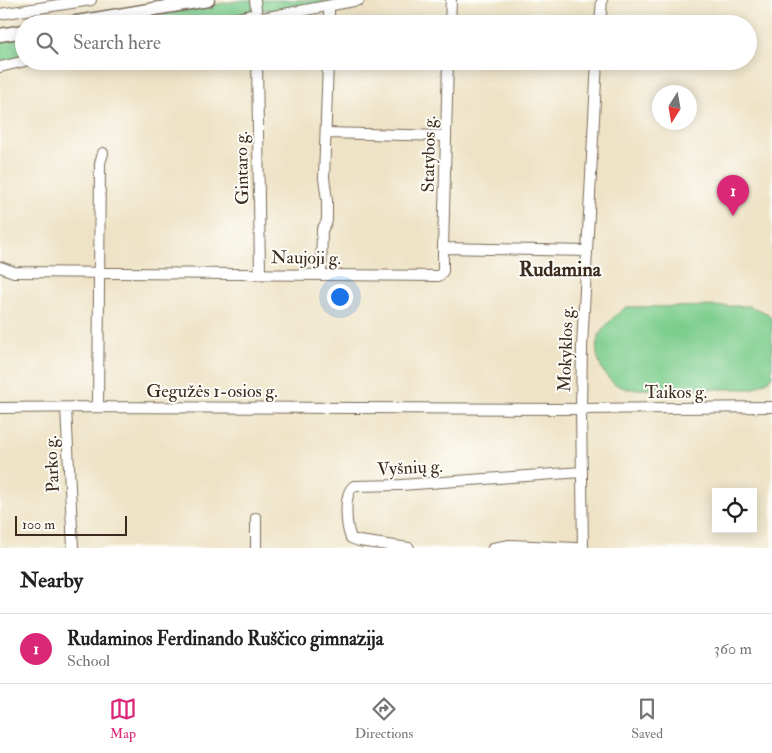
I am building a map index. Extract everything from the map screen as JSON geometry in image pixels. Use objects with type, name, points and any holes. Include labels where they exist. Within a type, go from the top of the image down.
[{"type":"main road","points":[[119,15],[208,0]]},
{"type":"main road","points":[[0,35],[15,32]]},
{"type":"street","points":[[0,14],[92,0]]},
{"type":"street","points":[[255,0],[257,15]]},
{"type":"street","points":[[279,15],[359,0]]},
{"type":"street","points":[[450,15],[451,0]]},
{"type":"street","points":[[601,15],[602,0]]},
{"type":"street","points":[[329,6],[329,15]]},
{"type":"street","points":[[0,67],[15,63]]},
{"type":"street","name":"Gintaro g.","points":[[258,70],[260,274]]},
{"type":"street","points":[[321,274],[322,230],[327,221],[324,178],[328,70]]},
{"type":"street","name":"Statybos g.","points":[[443,248],[448,70]]},
{"type":"street","name":"Mokyklos g.","points":[[583,548],[581,409],[597,70]]},
{"type":"street","points":[[326,133],[446,136]]},
{"type":"street","points":[[98,407],[100,163],[103,153]]},
{"type":"street","points":[[443,248],[587,251]]},
{"type":"street","name":"Naujoji g.","points":[[0,267],[14,272],[438,276],[443,271],[443,248]]},
{"type":"street","name":"Taikos g.","points":[[581,409],[772,407]]},
{"type":"street","name":"Gegužės 1-osios g.","points":[[0,408],[581,409]]},
{"type":"street","name":"Parko g.","points":[[66,408],[73,548]]},
{"type":"street","name":"Vyšnių g.","points":[[409,548],[351,538],[346,524],[350,489],[354,486],[401,485],[582,472]]},
{"type":"street","points":[[256,518],[256,548]]},
{"type":"street","points":[[499,547],[576,548]]},
{"type":"green space","points":[[243,0],[337,0],[283,11],[262,10],[237,15],[154,15]]},
{"type":"green space","points":[[15,38],[15,60],[0,63],[0,41]]},
{"type":"green space","points":[[749,306],[767,313],[772,319],[772,376],[769,380],[753,389],[627,389],[613,383],[601,368],[597,355],[599,336],[608,324],[626,307]]},
{"type":"place","name":"Rudaminos Ferdinando Ruščico gimnazija","points":[[733,216]]},
{"type":"district","name":"Rudamina","points":[[560,269]]}]
